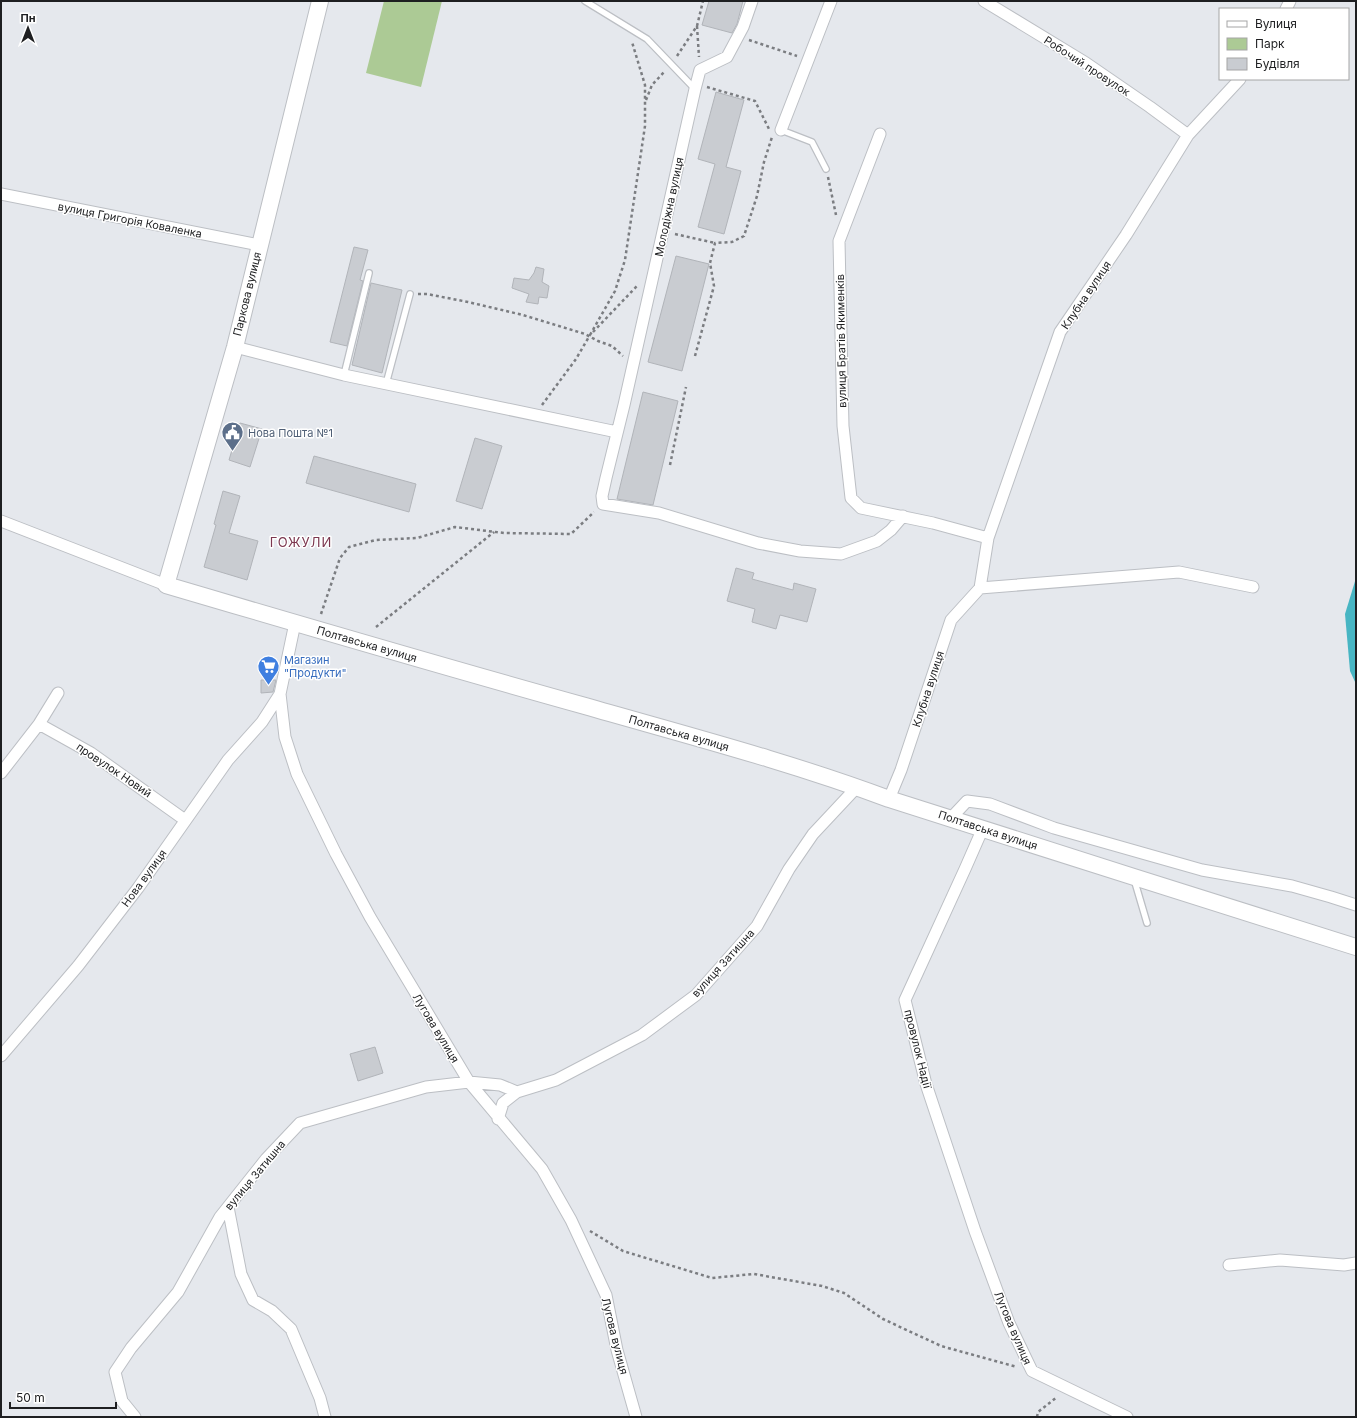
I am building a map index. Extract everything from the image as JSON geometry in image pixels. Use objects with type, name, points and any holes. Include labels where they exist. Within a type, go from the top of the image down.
[{"type":"street","name":"Паркова вулиця","points":[[166,585],[235,347],[320,1]]},
{"type":"street","points":[[700,70],[727,57],[743,27],[752,1]]},
{"type":"street","points":[[777,134],[809,59],[831,1]]},
{"type":"street","name":"Робочий провулок","points":[[984,1],[1086,63],[1188,135]]},
{"type":"street","name":"Молодіжна вулиця","points":[[603,504],[602,496],[664,232],[695,86],[700,70]]},
{"type":"street","name":"Клубна вулиця","points":[[889,798],[901,770],[951,620],[980,588],[988,538],[1060,332],[1126,235],[1188,135],[1239,80]]},
{"type":"street","name":"вулиця Братів Якименків","points":[[880,134],[839,241],[843,426],[851,498],[861,508],[933,523],[988,538]]},
{"type":"street","name":"вулиця Григорія Коваленка","points":[[1,194],[259,245]]},
{"type":"street","points":[[235,347],[344,375],[617,432]]},
{"type":"street","points":[[603,504],[659,513],[758,543],[800,551],[841,554],[877,541],[903,516]]},
{"type":"street","name":"Полтавська вулиця","points":[[1,521],[166,585],[720,744],[857,786],[889,798],[1356,947]]},
{"type":"street","points":[[980,588],[1179,572],[1253,587]]},
{"type":"street","name":"Лугова вулиця","points":[[295,623],[280,694],[285,737],[297,774],[336,854],[370,917],[469,1082],[542,1169],[571,1220],[606,1295],[617,1350],[636,1417]]},
{"type":"street","points":[[1,773],[39,724],[58,693]]},
{"type":"street","name":"Нова вулиця","points":[[1,1056],[87,954],[138,888],[228,760],[262,722],[280,694]]},
{"type":"street","name":"провулок Новий","points":[[39,724],[91,753],[186,820]]},
{"type":"street","name":"вулиця Затишна","points":[[498,1118],[503,1103],[517,1092],[556,1080],[629,1042],[696,995],[757,926],[789,869],[812,834],[857,786]]},
{"type":"street","points":[[951,818],[967,801],[990,804],[1054,828],[1202,870],[1292,886],[1356,905]]},
{"type":"street","name":"провулок Надії","points":[[975,1231],[926,1084],[905,1000],[966,869],[983,828]]},
{"type":"street","name":"вулиця Затишна","points":[[135,1417],[122,1401],[115,1372],[131,1348],[178,1292],[220,1217],[266,1159],[300,1124],[426,1087],[469,1082],[500,1085],[517,1092]]},
{"type":"street","points":[[228,1207],[241,1274],[253,1300],[272,1311],[291,1329],[320,1398],[325,1417]]},
{"type":"street","name":"Лугова вулиця","points":[[975,1231],[1009,1322],[1032,1372],[1127,1417]]},
{"type":"street","points":[[1229,1265],[1280,1260],[1344,1265],[1356,1263]]},
{"type":"lane","points":[[585,1],[647,39],[695,86]]},
{"type":"lane","points":[[777,134],[812,142],[826,169]]},
{"type":"lane","points":[[344,375],[369,273]]},
{"type":"lane","points":[[386,384],[410,294]]},
{"type":"lane","points":[[1134,877],[1147,923]]},
{"type":"path","points":[[700,70],[697,26],[703,1]]},
{"type":"path","points":[[645,102],[652,85],[671,64],[697,26]]},
{"type":"path","points":[[535,415],[576,359],[590,335],[615,291],[625,260],[645,126],[644,85],[628,27]]},
{"type":"path","points":[[738,37],[809,59]]},
{"type":"path","points":[[664,232],[715,243],[732,242],[744,236],[757,196],[764,162],[777,134],[755,101],[695,86]]},
{"type":"path","points":[[826,169],[836,216],[839,241]]},
{"type":"path","points":[[695,356],[714,286],[710,263],[715,243]]},
{"type":"path","points":[[590,335],[639,285]]},
{"type":"path","points":[[410,294],[427,294],[468,302],[523,315],[590,335],[598,341],[612,346],[633,366]]},
{"type":"path","points":[[670,465],[686,387]]},
{"type":"path","points":[[321,614],[340,558],[349,547],[376,540],[417,538],[455,527],[504,533],[571,534],[603,504]]},
{"type":"path","points":[[376,627],[494,532]]},
{"type":"path","points":[[571,1220],[623,1251],[712,1278],[754,1274],[822,1286],[844,1293],[883,1318],[941,1346],[1032,1372]]},
{"type":"path","points":[[1037,1417],[1038,1412],[1058,1395],[1075,1392]]},
{"type":"green space","points":[[384,1],[442,1],[421,87],[366,73]]},
{"type":"water","points":[[1356,578],[1356,684],[1350,671],[1345,614]]},
{"type":"building","points":[[709,1],[743,1],[737,24],[732,33],[702,25]]},
{"type":"building","points":[[716,92],[744,100],[726,167],[741,171],[724,234],[698,227],[715,164],[698,159]]},
{"type":"building","points":[[354,247],[368,250],[360,280],[363,281],[347,346],[330,342]]},
{"type":"building","points":[[676,256],[709,264],[682,371],[648,362]]},
{"type":"building","points":[[536,267],[544,269],[542,282],[549,286],[547,298],[539,297],[538,304],[526,302],[529,294],[512,288],[514,278],[529,280]]},
{"type":"building","points":[[371,283],[402,290],[382,373],[352,365]]},
{"type":"building","points":[[643,392],[678,401],[653,505],[617,499]]},
{"type":"building","points":[[240,423],[262,429],[250,467],[229,460]]},
{"type":"building","points":[[475,438],[502,446],[482,509],[456,501]]},
{"type":"building","points":[[314,456],[416,484],[409,512],[306,483]]},
{"type":"building","points":[[223,491],[240,496],[229,533],[258,541],[247,580],[204,567],[216,525],[214,524]]},
{"type":"building","points":[[736,568],[754,573],[752,579],[793,590],[794,583],[816,589],[807,622],[780,615],[776,629],[752,622],[755,609],[727,601]]},
{"type":"building","name":"Магазин \"Продукти\"","points":[[261,680],[276,680],[273,692],[261,693]]},
{"type":"building","points":[[375,1047],[383,1073],[358,1081],[350,1054]]},
{"type":"place","name":"Нова Пошта №1","points":[[233,452]]},
{"type":"place","name":"Магазин \"Продукти\"","points":[[269,686]]},
{"type":"district","name":"ГОЖУЛИ","points":[[301,542]]}]
